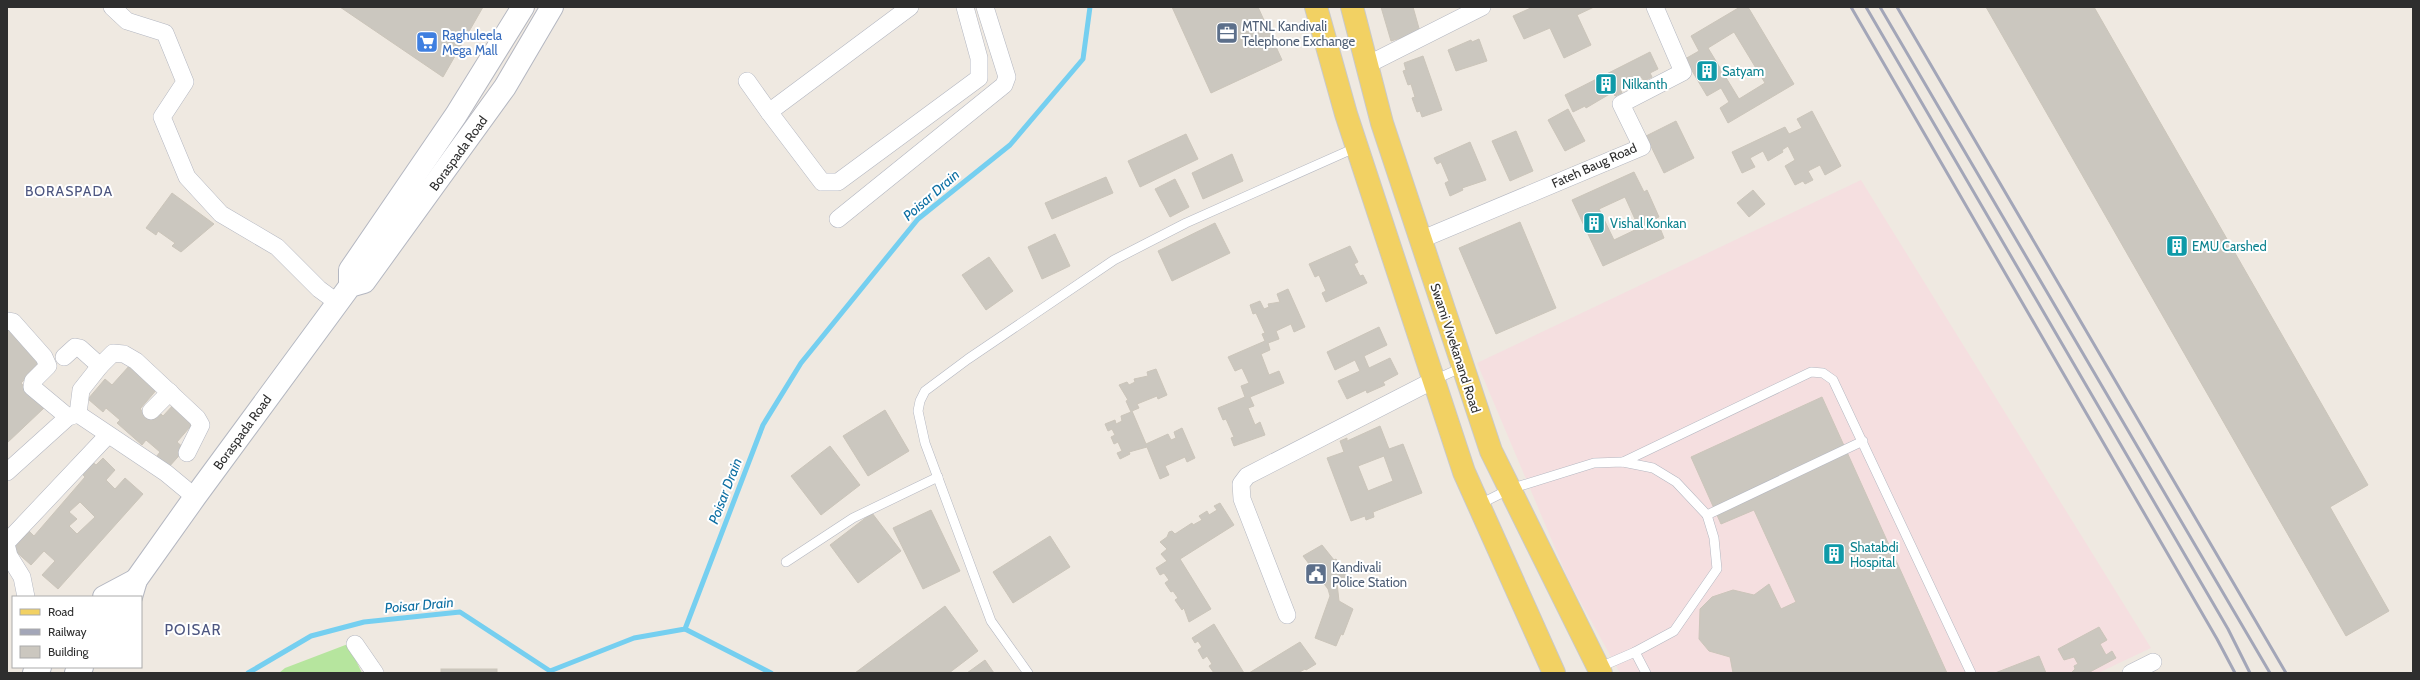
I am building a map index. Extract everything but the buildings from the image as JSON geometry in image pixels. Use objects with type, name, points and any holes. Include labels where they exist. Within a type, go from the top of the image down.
[{"type":"main road","name":"Boraspada Road","points":[[108,596],[133,589],[195,497],[344,294],[350,270],[456,115],[523,7]]},
{"type":"main road","name":"Boraspada Road","points":[[344,294],[364,282],[461,149],[504,87],[552,7]]},
{"type":"main road","points":[[1316,7],[1357,147],[1464,472],[1554,673]]},
{"type":"main road","name":"Swami Vivekanand Road","points":[[1352,7],[1382,123],[1491,451],[1600,670]]},
{"type":"street","points":[[112,7],[127,21],[165,33],[185,82],[162,117],[187,177],[221,214],[277,247],[319,289],[344,294]]},
{"type":"street","points":[[769,112],[910,7]]},
{"type":"street","points":[[747,81],[822,182],[838,182],[979,78],[979,58],[965,7]]},
{"type":"street","points":[[838,219],[1004,85],[1006,77],[985,7]]},
{"type":"street","points":[[1367,65],[1482,7]]},
{"type":"street","name":"Fateh Baug Road","points":[[1420,240],[1642,147],[1621,104],[1683,72],[1655,7]]},
{"type":"street","points":[[7,321],[13,322],[44,357],[48,366],[33,381],[32,387],[73,416],[108,435],[166,473],[195,497]]},
{"type":"street","points":[[64,358],[75,347],[80,348],[100,366]]},
{"type":"street","points":[[7,472],[73,416],[82,390],[100,366],[113,353],[124,354],[136,361],[197,418],[201,425],[187,453]]},
{"type":"street","points":[[1287,615],[1242,499],[1241,484],[1248,476],[1434,380]]},
{"type":"street","points":[[151,411],[170,392]]},
{"type":"street","points":[[7,542],[108,435]]},
{"type":"street","points":[[7,548],[9,556],[22,577],[26,596]]},
{"type":"street","points":[[355,644],[375,673]]},
{"type":"street","points":[[2132,673],[2153,662]]},
{"type":"lane","points":[[1028,673],[991,621],[925,443],[918,411],[920,401],[925,391],[968,359],[1114,260],[1186,223],[1357,147]]},
{"type":"lane","points":[[1434,380],[1463,367]]},
{"type":"lane","points":[[1623,462],[1811,372],[1823,373],[1832,380],[1863,441],[1971,673]]},
{"type":"lane","points":[[1707,515],[1863,441]]},
{"type":"lane","points":[[1478,504],[1510,489],[1594,463],[1623,462],[1653,468],[1676,482],[1707,515],[1714,538],[1717,569],[1674,631],[1600,670]]},
{"type":"lane","points":[[786,562],[853,518],[938,477]]},
{"type":"lane","points":[[1635,652],[1646,673]]},
{"type":"shaded area","points":[[1861,180],[2151,648],[2098,673],[1620,673],[1569,581],[1477,363]]},
{"type":"green space","points":[[348,644],[362,673],[279,673],[285,668]]},
{"type":"waterway","name":"Poisar Drain","points":[[248,673],[311,636],[364,622],[460,612],[550,671],[634,638],[685,629],[763,425],[801,363],[918,219],[1010,145],[1083,59],[1090,7]]},
{"type":"waterway","points":[[685,629],[771,673]]},
{"type":"railway","points":[[1851,7],[2217,639],[2235,673]]},
{"type":"railway","points":[[1866,7],[2228,629],[2250,673]]},
{"type":"railway","points":[[1880,7],[2270,673]]},
{"type":"railway","points":[[1897,7],[2286,673]]},
{"type":"place","name":"MTNL Kandivali Telephone Exchange","points":[[1227,33]]},
{"type":"place","name":"Raghuleela Mega Mall","points":[[427,42]]},
{"type":"place","name":"Satyam","points":[[1707,71]]},
{"type":"place","name":"Nilkanth","points":[[1606,84]]},
{"type":"place","name":"Vishal Konkan","points":[[1594,223]]},
{"type":"place","name":"EMU Carshed","points":[[2177,246]]},
{"type":"place","name":"Shatabdi Hospital","points":[[1834,554]]},
{"type":"place","name":"Kandivali Police Station","points":[[1316,574]]},
{"type":"district","name":"BORASPADA","points":[[69,191]]},
{"type":"district","name":"POISAR","points":[[193,630]]}]
